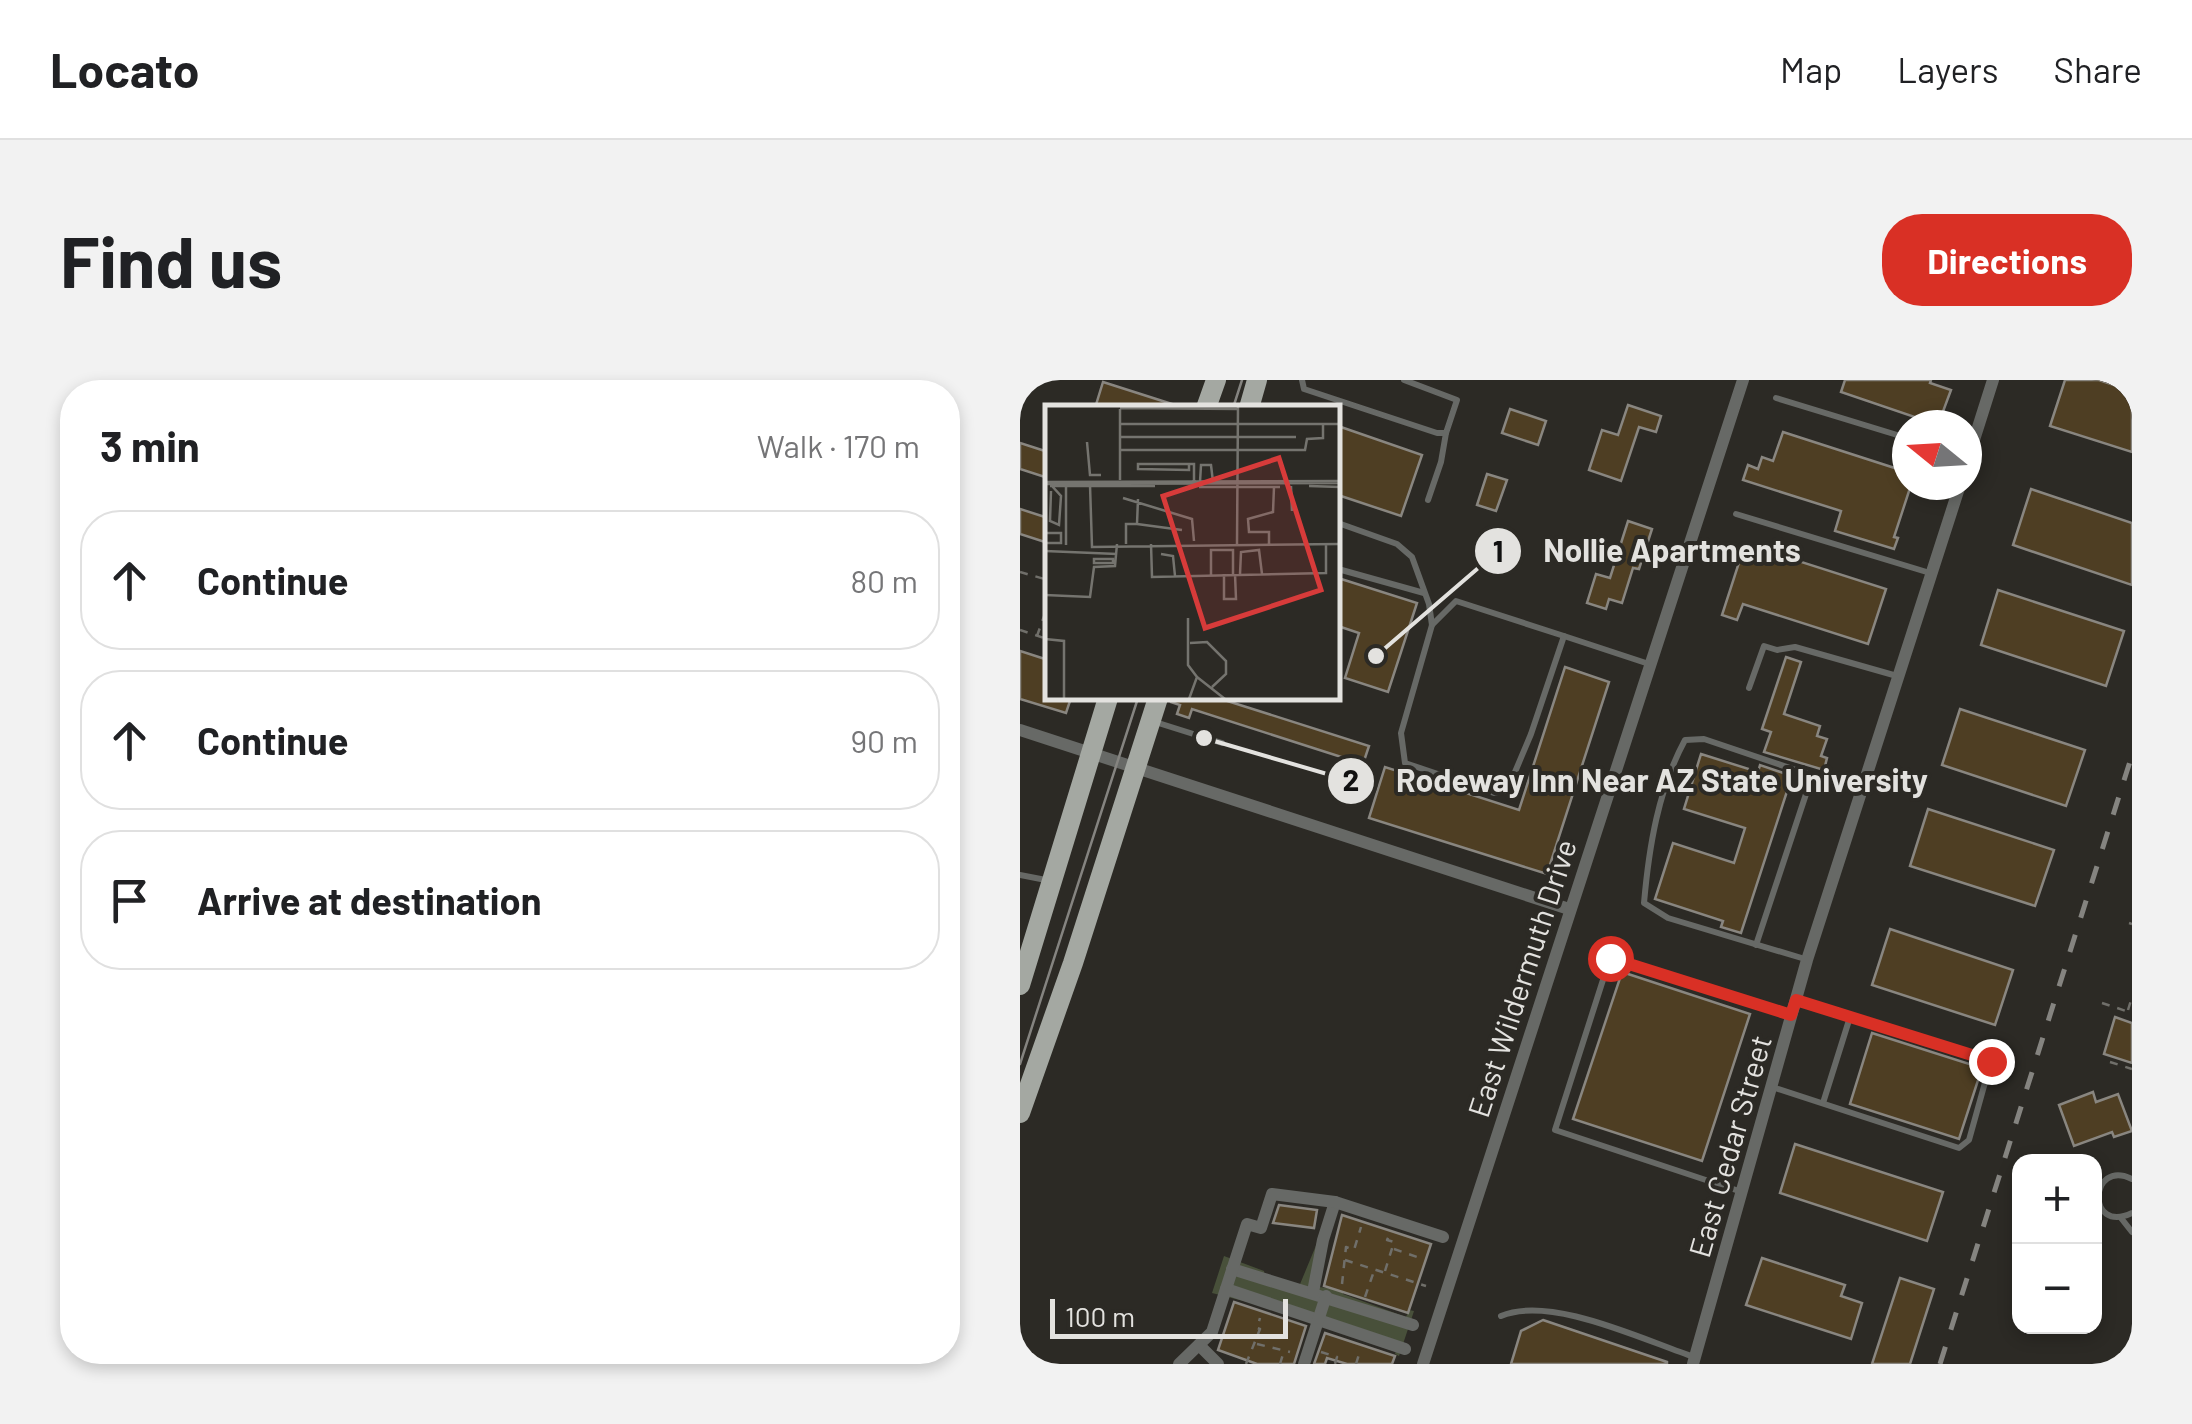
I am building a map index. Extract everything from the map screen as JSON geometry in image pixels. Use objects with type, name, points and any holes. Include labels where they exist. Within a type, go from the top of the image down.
[{"type":"main road","points":[[1207,405],[1216,380]]},
{"type":"main road","points":[[1250,405],[1258,380]]},
{"type":"main road","points":[[1020,985],[1028,936],[1052,881],[1107,700]]},
{"type":"main road","points":[[1020,1113],[1157,700]]},
{"type":"street","name":"East Wildermuth Drive","points":[[1422,1364],[1742,380]]},
{"type":"street","points":[[1982,416],[1994,380]]},
{"type":"street","name":"East Cedar Street","points":[[1694,1361],[1807,960],[1955,500]]},
{"type":"street","points":[[1020,730],[1569,910]]},
{"type":"street","points":[[1179,1364],[1212,1332],[1247,1224],[1261,1228],[1272,1194],[1335,1202],[1443,1237]]},
{"type":"street","points":[[1309,1357],[1318,1320],[1322,1240],[1335,1202]]},
{"type":"street","points":[[1232,1269],[1413,1325]]},
{"type":"street","points":[[1226,1288],[1405,1349]]},
{"type":"street","points":[[1199,1345],[1218,1364]]},
{"type":"lane","points":[[1302,380],[1304,389],[1438,434],[1446,433]]},
{"type":"lane","points":[[1404,380],[1455,397],[1457,408],[1428,500]]},
{"type":"lane","points":[[1776,398],[1892,433]]},
{"type":"lane","points":[[1736,514],[1931,573]]},
{"type":"lane","points":[[1340,523],[1397,544],[1412,556],[1432,625]]},
{"type":"lane","points":[[1340,570],[1425,593]]},
{"type":"lane","points":[[1564,636],[1507,791],[1494,793],[1405,763],[1400,732],[1432,625],[1456,601],[1564,636],[1649,664]]},
{"type":"lane","points":[[1749,688],[1764,646],[1778,650],[1795,647],[1898,677]]},
{"type":"lane","points":[[1151,721],[1222,744]]},
{"type":"lane","points":[[1807,960],[1668,918],[1644,903],[1650,846],[1672,763],[1685,740],[1704,739],[1861,792]]},
{"type":"lane","points":[[1756,945],[1812,776]]},
{"type":"lane","points":[[1020,874],[1052,881]]},
{"type":"lane","points":[[1742,1192],[1555,1130],[1610,958],[1791,1015]]},
{"type":"lane","points":[[1771,1087],[1958,1148],[1969,1140],[1991,1061],[1796,1000]]},
{"type":"lane","points":[[1822,1104],[1850,1017]]},
{"type":"lane","points":[[2132,1179],[2116,1175],[2099,1188],[2102,1209],[2122,1218],[2132,1232]]},
{"type":"lane","points":[[2122,1218],[2132,1213]]},
{"type":"lane","points":[[1501,1316],[1530,1309],[1557,1311],[1694,1361]]},
{"type":"path","points":[[1020,572],[1045,579]]},
{"type":"path","points":[[1037,636],[1045,613]]},
{"type":"path","points":[[1020,630],[1044,638]]},
{"type":"path","points":[[2102,1004],[2130,1012],[2132,997]]},
{"type":"path","points":[[2110,1062],[2132,1069]]},
{"type":"path","points":[[1342,1284],[1346,1248],[1354,1250],[1364,1218]]},
{"type":"path","points":[[1384,1273],[1394,1242],[1387,1240],[1391,1230]]},
{"type":"path","points":[[1392,1249],[1424,1259]]},
{"type":"path","points":[[1345,1260],[1426,1286]]},
{"type":"path","points":[[1362,1308],[1374,1269]]},
{"type":"path","points":[[1246,1364],[1256,1344],[1266,1302]]},
{"type":"path","points":[[1356,1364],[1363,1340]]},
{"type":"path","points":[[1256,1344],[1284,1353]]},
{"type":"path","points":[[1280,1364],[1284,1350],[1309,1357],[1337,1357],[1335,1364]]},
{"type":"green space","points":[[1317,1243],[1319,1287],[1343,1290],[1343,1294],[1406,1317],[1409,1310],[1414,1311],[1399,1356],[1396,1351],[1267,1307],[1212,1293],[1224,1256],[1264,1271],[1265,1278],[1298,1289]]},
{"type":"building","points":[[1845,380],[1931,380],[1930,383],[1951,390],[1944,410],[1894,410],[1841,392]]},
{"type":"building","points":[[2065,380],[2099,380],[2132,391],[2132,452],[2050,426]]},
{"type":"building","points":[[1103,382],[1175,405],[1096,405]]},
{"type":"building","points":[[1628,405],[1661,416],[1656,432],[1639,427],[1621,481],[1589,470],[1602,430],[1618,435]]},
{"type":"building","points":[[1510,409],[1546,421],[1538,445],[1502,433]]},
{"type":"building","points":[[1340,427],[1422,455],[1401,516],[1340,496]]},
{"type":"building","points":[[1783,432],[1892,467],[1892,500],[1906,500],[1894,549],[1835,531],[1841,511],[1743,480],[1748,465],[1758,469],[1762,457],[1773,461]]},
{"type":"building","points":[[1020,443],[1045,451],[1045,477],[1020,469]]},
{"type":"building","points":[[1487,474],[1507,480],[1496,511],[1477,505]]},
{"type":"building","points":[[2031,489],[2132,523],[2132,585],[2013,545]]},
{"type":"building","points":[[1020,509],[1045,517],[1045,542],[1020,534]]},
{"type":"building","points":[[1628,521],[1652,529],[1622,603],[1609,599],[1606,609],[1587,603],[1596,574],[1610,578]]},
{"type":"building","points":[[1745,544],[1886,589],[1868,644],[1743,604],[1737,620],[1722,615]]},
{"type":"building","points":[[1340,579],[1417,603],[1388,692],[1345,678],[1359,633],[1340,627]]},
{"type":"building","points":[[1998,590],[2124,631],[2106,686],[1981,645]]},
{"type":"building","points":[[1020,651],[1045,659],[1045,700],[1070,700],[1066,713],[1020,699]]},
{"type":"building","points":[[1786,657],[1801,662],[1784,714],[1820,726],[1817,736],[1827,739],[1821,756],[1827,758],[1824,770],[1764,752],[1771,732],[1762,729]]},
{"type":"building","points":[[1565,667],[1609,682],[1547,874],[1369,818],[1385,767],[1519,810]]},
{"type":"building","points":[[1224,700],[1369,746],[1363,764],[1192,709],[1189,718],[1177,714],[1180,705],[1171,702]]},
{"type":"building","points":[[1960,709],[2085,750],[2066,806],[1942,765]]},
{"type":"building","points":[[1701,754],[1758,772],[1760,765],[1792,776],[1741,933],[1721,927],[1723,921],[1655,899],[1673,843],[1734,863],[1745,828],[1684,809]]},
{"type":"building","points":[[1928,809],[2054,850],[2035,906],[1910,866]]},
{"type":"building","points":[[1890,929],[2013,970],[1995,1025],[1872,985]]},
{"type":"building","points":[[1622,972],[1750,1014],[1702,1161],[1573,1119]]},
{"type":"building","points":[[2115,1017],[2132,1023],[2132,1063],[2104,1054]]},
{"type":"building","points":[[1872,1033],[1982,1068],[1959,1139],[1850,1104]]},
{"type":"building","points":[[2093,1092],[2096,1102],[2118,1094],[2132,1131],[2114,1137],[2112,1132],[2074,1146],[2059,1105]]},
{"type":"building","points":[[1795,1144],[1943,1192],[1927,1241],[1780,1193]]},
{"type":"building","points":[[1279,1205],[1317,1210],[1314,1228],[1273,1223]]},
{"type":"building","points":[[1342,1215],[1431,1244],[1408,1313],[1324,1286]]},
{"type":"building","points":[[1762,1258],[1845,1285],[1841,1296],[1862,1303],[1851,1339],[1746,1305]]},
{"type":"building","points":[[1900,1278],[1934,1289],[1910,1364],[1872,1364]]},
{"type":"building","points":[[1234,1302],[1306,1326],[1294,1364],[1257,1364],[1218,1350]]},
{"type":"building","points":[[1543,1320],[1667,1364],[1511,1364],[1521,1331]]},
{"type":"building","points":[[1325,1333],[1395,1356],[1392,1364],[1347,1364],[1327,1358],[1325,1364],[1314,1364]]},
{"type":"tram line","points":[[1234,405],[1242,380]]},
{"type":"tram line","points":[[1020,1064],[1137,700]]},
{"type":"railway","points":[[1940,1364],[2132,755]]},
{"type":"place","name":"Nollie Apartments","points":[[1376,656]]},
{"type":"place","name":"Rodeway Inn Near AZ State University","points":[[1204,738]]},
{"type":"route","points":[[1610,958],[1791,1015],[1796,1000],[1991,1061]]}]
